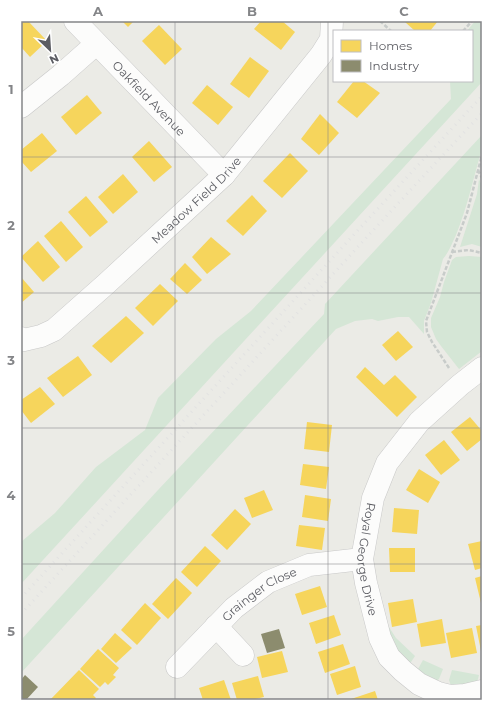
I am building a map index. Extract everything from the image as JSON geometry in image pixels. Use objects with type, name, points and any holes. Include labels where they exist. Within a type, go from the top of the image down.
[{"type":"street","name":"Oakfield Avenue","points":[[75,21],[224,175]]},
{"type":"street","name":"Meadow Field Drive","points":[[22,342],[41,336],[59,326],[224,175],[321,55],[331,39],[332,21]]},
{"type":"street","points":[[21,107],[62,75],[96,44]]},
{"type":"street","name":"Royal George Drive","points":[[482,368],[460,385],[419,422],[387,463],[373,498],[362,559],[366,583],[380,638],[389,657],[403,671],[436,697],[465,695],[482,691]]},
{"type":"street","name":"Grainger Close","points":[[177,667],[234,608],[268,582],[309,565],[362,559]]},
{"type":"street","points":[[216,626],[243,655]]},
{"type":"path","points":[[380,21],[390,30]]},
{"type":"path","points":[[464,30],[472,21]]},
{"type":"path","points":[[460,385],[432,342],[427,332],[426,320],[467,213],[482,155]]},
{"type":"path","points":[[478,170],[482,178]]},
{"type":"path","points":[[452,252],[470,250],[482,253]]},
{"type":"green space","points":[[475,21],[482,21],[482,82],[21,584],[21,542],[55,513],[96,467],[145,430],[158,398],[216,339],[251,311],[451,99],[450,82],[473,82],[473,30],[468,30]]},
{"type":"green space","points":[[482,135],[482,151],[467,204],[456,235],[443,259],[431,303],[424,321],[424,334],[409,317],[398,317],[378,321],[372,319],[355,321],[336,329],[21,673],[21,640],[158,490],[324,314],[325,304]]},
{"type":"green space","points":[[479,179],[482,186],[482,247],[472,244],[460,247],[477,194]]},
{"type":"green space","points":[[456,257],[482,257],[482,351],[459,369],[436,339],[431,327],[431,318],[440,297],[452,260]]},
{"type":"green space","points":[[387,624],[396,638],[415,656],[411,662],[407,662],[392,648]]},
{"type":"green space","points":[[423,660],[443,669],[439,679],[435,682],[425,677],[418,669]]},
{"type":"green space","points":[[452,670],[479,675],[477,683],[451,686],[449,680]]},
{"type":"building: Homes","points":[[21,21],[28,21],[47,41],[30,57],[21,47]]},
{"type":"building: Homes","points":[[122,21],[134,21],[128,27]]},
{"type":"building: Homes","points":[[261,21],[282,21],[295,32],[281,50],[254,29]]},
{"type":"building: Homes","points":[[438,21],[431,30],[414,30],[405,22]]},
{"type":"building: Homes","points":[[159,25],[182,49],[165,65],[142,41]]},
{"type":"building: Homes","points":[[250,57],[269,71],[249,98],[230,84]]},
{"type":"building: Homes","points":[[353,82],[364,82],[380,93],[357,118],[337,102]]},
{"type":"building: Homes","points":[[207,85],[233,107],[218,125],[192,103]]},
{"type":"building: Homes","points":[[87,95],[102,113],[76,135],[61,117]]},
{"type":"building: Homes","points":[[320,114],[339,133],[319,155],[301,139]]},
{"type":"building: Homes","points":[[42,133],[57,151],[31,172],[21,161],[21,150]]},
{"type":"building: Homes","points":[[149,141],[172,167],[154,182],[132,157]]},
{"type":"building: Homes","points":[[290,153],[308,171],[282,198],[263,181]]},
{"type":"building: Homes","points":[[123,174],[138,192],[113,214],[98,197]]},
{"type":"building: Homes","points":[[252,195],[267,211],[243,236],[226,221]]},
{"type":"building: Homes","points":[[86,196],[108,222],[90,237],[68,212]]},
{"type":"building: Homes","points":[[61,221],[83,247],[66,262],[44,236]]},
{"type":"building: Homes","points":[[211,237],[231,254],[207,274],[192,257]]},
{"type":"building: Homes","points":[[38,241],[60,267],[43,282],[21,257]]},
{"type":"building: Homes","points":[[185,263],[202,280],[187,294],[170,279]]},
{"type":"building: Homes","points":[[21,277],[34,292],[21,303]]},
{"type":"building: Homes","points":[[160,284],[178,301],[153,326],[135,308]]},
{"type":"building: Homes","points":[[126,316],[144,333],[111,363],[92,346]]},
{"type":"building: Homes","points":[[398,331],[413,347],[396,361],[382,345]]},
{"type":"building: Homes","points":[[78,356],[92,375],[63,397],[47,378]]},
{"type":"building: Homes","points":[[365,367],[384,385],[395,375],[417,397],[397,417],[356,377]]},
{"type":"building: Homes","points":[[40,387],[55,404],[31,423],[21,410],[21,400]]},
{"type":"building: Homes","points":[[470,417],[482,431],[482,439],[467,451],[451,432]]},
{"type":"building: Homes","points":[[307,422],[332,425],[329,452],[304,449]]},
{"type":"building: Homes","points":[[444,440],[460,460],[441,475],[425,455]]},
{"type":"building: Homes","points":[[303,464],[329,467],[326,489],[300,485]]},
{"type":"building: Homes","points":[[419,469],[440,482],[428,503],[406,490]]},
{"type":"building: Homes","points":[[264,490],[273,510],[252,518],[244,498]]},
{"type":"building: Homes","points":[[305,495],[331,499],[328,521],[302,517]]},
{"type":"building: Homes","points":[[394,508],[419,510],[417,534],[392,532]]},
{"type":"building: Homes","points":[[235,509],[251,524],[227,550],[211,535]]},
{"type":"building: Homes","points":[[299,525],[325,528],[322,550],[296,546]]},
{"type":"building: Homes","points":[[482,541],[482,568],[475,570],[468,544]]},
{"type":"building: Homes","points":[[205,546],[221,561],[197,587],[181,572]]},
{"type":"building: Homes","points":[[389,548],[415,548],[415,572],[390,572]]},
{"type":"building: Homes","points":[[482,576],[482,603],[481,603],[475,578]]},
{"type":"building: Homes","points":[[176,578],[192,593],[168,619],[152,604]]},
{"type":"building: Homes","points":[[320,586],[327,607],[302,615],[295,594]]},
{"type":"building: Homes","points":[[413,599],[417,622],[392,627],[388,603]]},
{"type":"building: Homes","points":[[145,603],[161,618],[137,645],[121,630]]},
{"type":"building: Homes","points":[[334,615],[341,635],[316,644],[309,623]]},
{"type":"building: Homes","points":[[442,619],[446,643],[421,647],[417,624]]},
{"type":"building: Homes","points":[[482,625],[482,651],[481,651],[476,626]]},
{"type":"building: Homes","points":[[472,628],[477,653],[451,658],[446,633]]},
{"type":"building: Homes","points":[[115,633],[132,648],[116,663],[101,649]]},
{"type":"building: Homes","points":[[343,644],[350,664],[325,673],[318,652]]},
{"type":"building: Homes","points":[[98,649],[119,668],[113,675],[116,677],[108,685],[105,682],[100,687],[80,669]]},
{"type":"building: Homes","points":[[282,651],[288,672],[262,678],[257,657]]},
{"type":"building: Homes","points":[[355,666],[361,687],[337,695],[330,674]]},
{"type":"building: Homes","points":[[79,670],[99,689],[93,695],[96,698],[94,700],[50,700]]},
{"type":"building: Homes","points":[[258,676],[264,697],[251,700],[237,700],[232,683]]},
{"type":"building: Homes","points":[[224,680],[231,700],[203,700],[199,688]]},
{"type":"building: Homes","points":[[375,691],[378,700],[351,700],[351,699]]},
{"type":"building: Industry","points":[[279,629],[285,648],[267,653],[261,634]]},
{"type":"building: Industry","points":[[25,675],[38,687],[26,700],[21,700],[21,680]]},
{"type":"railway","points":[[21,598],[482,96]]},
{"type":"railway","points":[[21,614],[482,113]]}]
